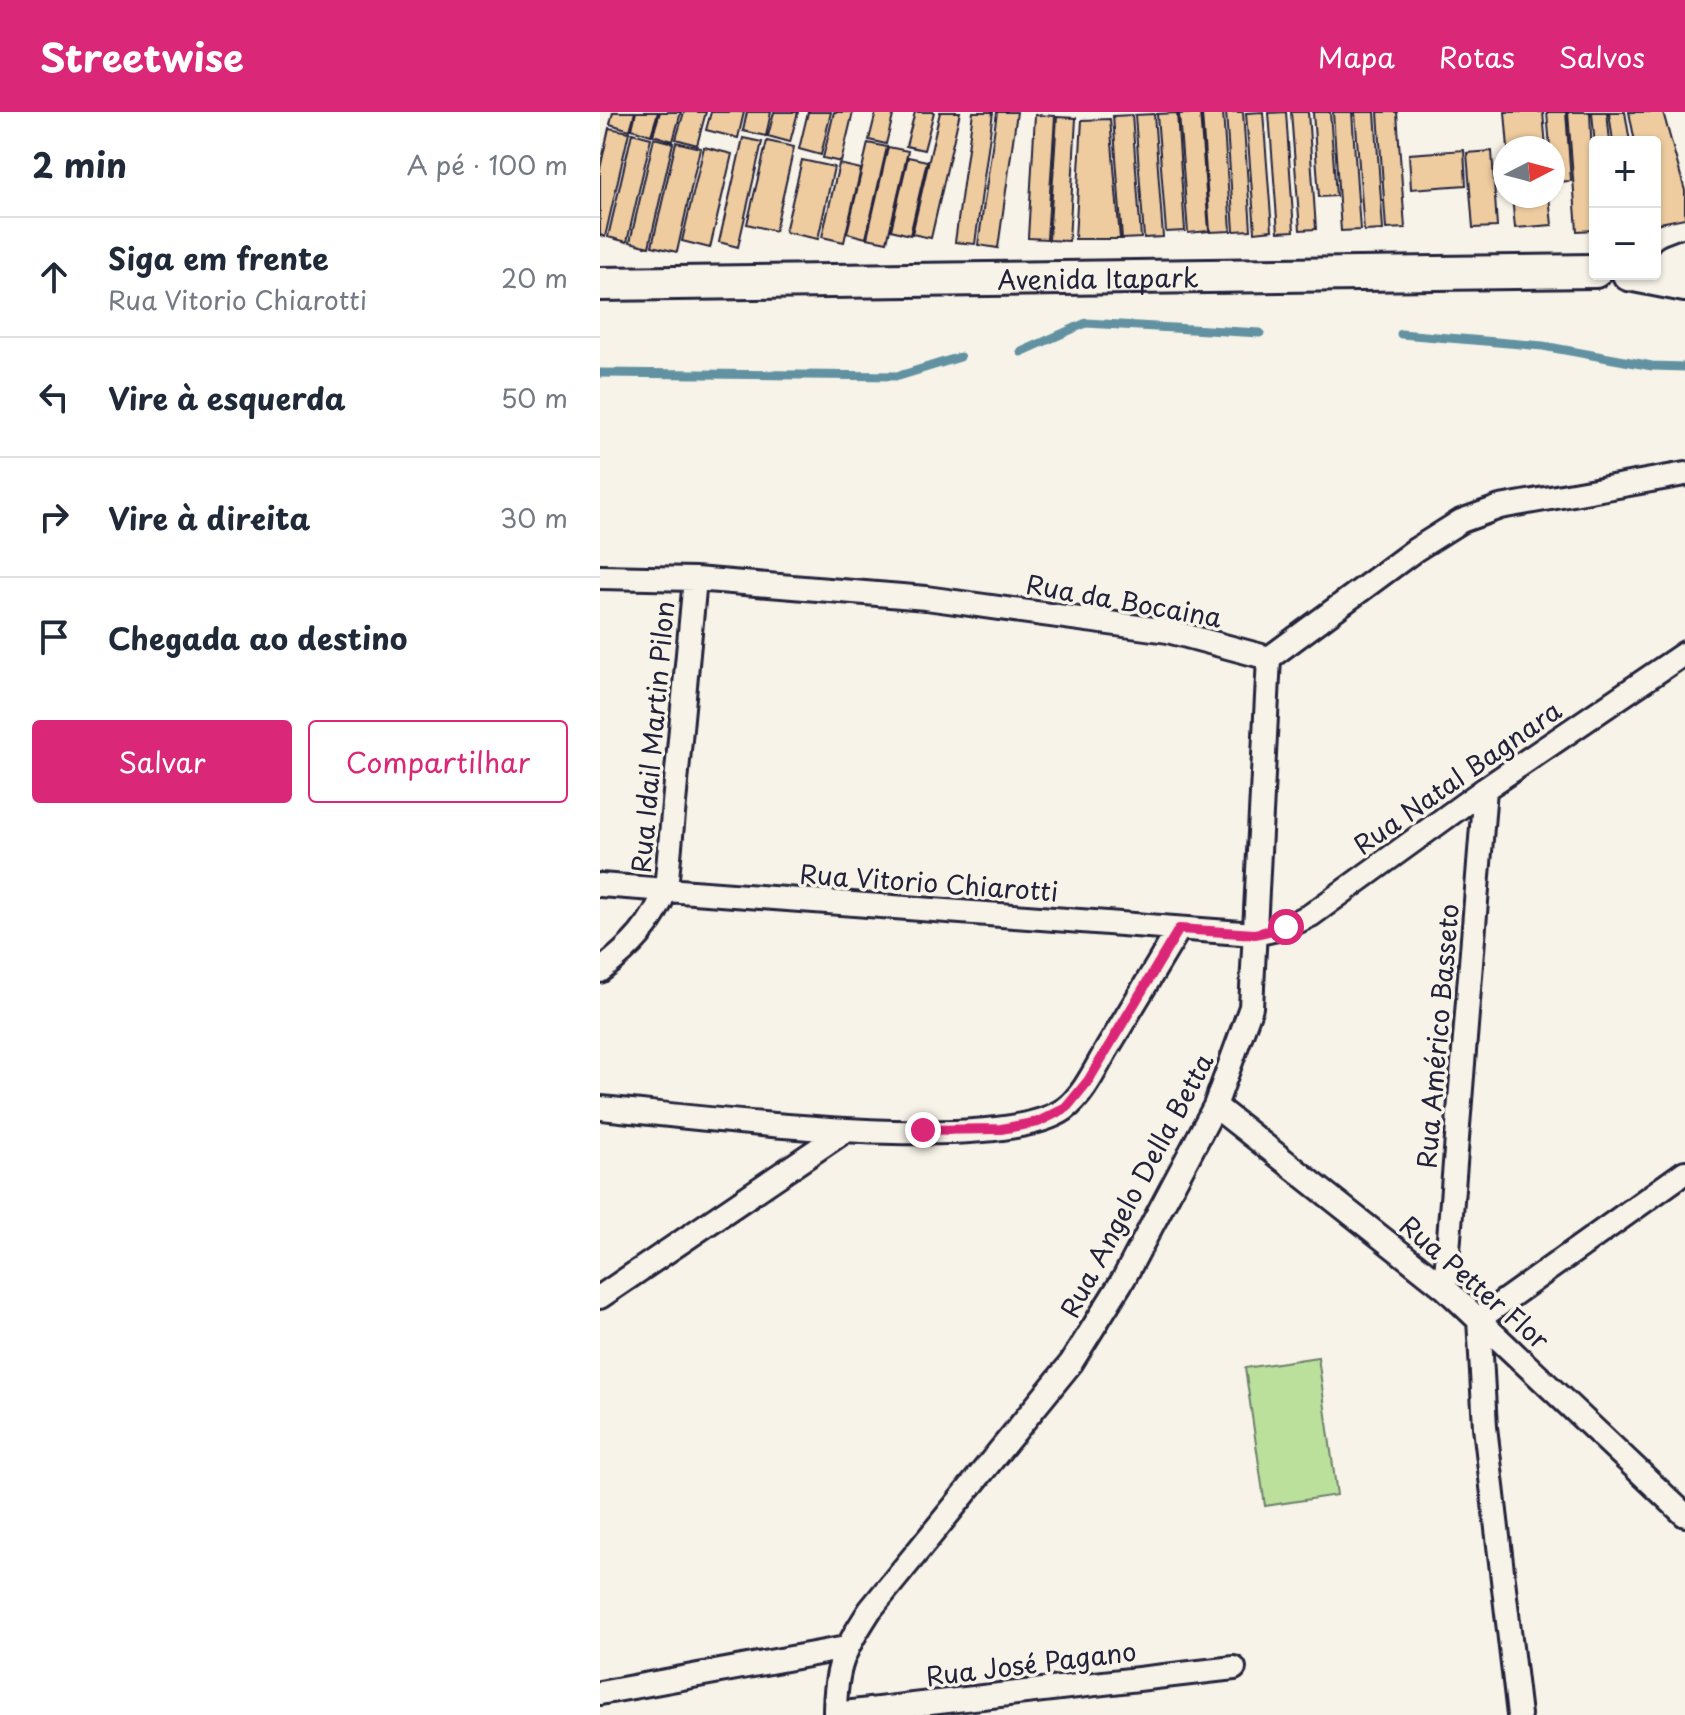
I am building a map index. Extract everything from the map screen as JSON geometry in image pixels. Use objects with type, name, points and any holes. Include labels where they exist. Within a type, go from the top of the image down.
[{"type":"main road","name":"Avenida Itapark","points":[[600,284],[1589,271]]},
{"type":"street","points":[[1269,658],[1415,550],[1461,521],[1500,507],[1685,474]]},
{"type":"street","name":"Rua da Bocaina","points":[[600,577],[695,579],[926,598],[1168,631],[1269,658]]},
{"type":"street","name":"Rua Idail Martin Pilon","points":[[600,971],[642,936],[656,917],[666,889],[695,579]]},
{"type":"street","name":"Rua Natal Bagnara","points":[[1255,934],[1286,927],[1311,915],[1485,789],[1685,653]]},
{"type":"street","name":"Rua Angelo Della Betta","points":[[835,1715],[835,1678],[846,1648],[870,1610],[1071,1363],[1124,1278],[1215,1106],[1251,1007],[1269,658]]},
{"type":"street","name":"Rua Américo Basseto","points":[[1445,1288],[1485,789]]},
{"type":"street","name":"Rua Vitorio Chiarotti","points":[[600,885],[1255,934]]},
{"type":"street","points":[[600,1108],[846,1130],[1001,1129],[1038,1122],[1066,1108],[1088,1081],[1179,929]]},
{"type":"street","name":"Rua Petter Flor","points":[[1215,1106],[1445,1288],[1685,1515]]},
{"type":"street","points":[[600,1297],[846,1130]]},
{"type":"street","points":[[1519,1715],[1485,1427],[1479,1319],[1685,1172]]},
{"type":"street","points":[[600,1693],[846,1648]]},
{"type":"street","name":"Rua José Pagano","points":[[835,1715],[1234,1668]]},
{"type":"green space","points":[[1318,1357],[1337,1495],[1265,1506],[1245,1368]]},
{"type":"building","points":[[613,112],[635,112],[630,130],[610,124]]},
{"type":"building","points":[[636,112],[658,112],[651,135],[632,129]]},
{"type":"building","points":[[660,112],[681,112],[673,141],[653,135]]},
{"type":"building","points":[[684,112],[706,112],[697,145],[676,139]]},
{"type":"building","points":[[711,112],[744,112],[738,138],[706,130]]},
{"type":"building","points":[[747,112],[771,112],[766,136],[743,131]]},
{"type":"building","points":[[774,112],[798,112],[790,142],[768,136]]},
{"type":"building","points":[[808,112],[831,112],[821,155],[799,149]]},
{"type":"building","points":[[834,112],[853,112],[841,162],[823,158]]},
{"type":"building","points":[[876,112],[894,112],[886,144],[869,140]]},
{"type":"building","points":[[915,112],[934,112],[924,150],[906,146]]},
{"type":"building","points":[[940,112],[960,112],[931,238],[912,234]]},
{"type":"building","points":[[973,112],[993,112],[975,244],[955,242]]},
{"type":"building","points":[[997,112],[1017,112],[998,248],[978,245]]},
{"type":"building","points":[[1223,112],[1231,231],[1210,232],[1202,113]]},
{"type":"building","points":[[1226,112],[1243,112],[1251,230],[1234,231]]},
{"type":"building","points":[[1263,112],[1272,230],[1255,232],[1246,113]]},
{"type":"building","points":[[1286,112],[1294,231],[1278,232],[1269,113]]},
{"type":"building","points":[[1291,112],[1308,112],[1316,229],[1300,230]]},
{"type":"building","points":[[1313,112],[1330,112],[1336,196],[1319,197]]},
{"type":"building","points":[[1333,112],[1352,112],[1360,230],[1341,231]]},
{"type":"building","points":[[1355,112],[1375,112],[1383,230],[1364,231]]},
{"type":"building","points":[[1378,112],[1397,112],[1405,228],[1386,229]]},
{"type":"building","points":[[1505,112],[1543,112],[1545,136],[1507,136]]},
{"type":"building","points":[[1547,112],[1566,112],[1571,181],[1565,181],[1565,136],[1549,136]]},
{"type":"building","points":[[1568,112],[1590,112],[1589,230],[1577,231]]},
{"type":"building","points":[[1592,112],[1607,112],[1609,136],[1594,136]]},
{"type":"building","points":[[1609,112],[1625,112],[1629,136],[1612,136]]},
{"type":"building","points":[[1629,112],[1663,112],[1685,191],[1685,218],[1661,223],[1661,136],[1634,136]]},
{"type":"building","points":[[1177,113],[1185,231],[1166,232],[1157,114]]},
{"type":"building","points":[[1200,113],[1209,231],[1188,233],[1179,114]]},
{"type":"building","points":[[1154,114],[1163,237],[1144,238],[1135,115]]},
{"type":"building","points":[[1035,115],[1055,116],[1047,239],[1028,238]]},
{"type":"building","points":[[1132,115],[1141,238],[1122,239],[1113,116]]},
{"type":"building","points":[[1057,117],[1076,118],[1069,241],[1049,240]]},
{"type":"building","points":[[1110,119],[1120,239],[1075,239],[1082,120]]},
{"type":"building","points":[[609,128],[629,132],[605,237],[600,235],[600,169]]},
{"type":"building","points":[[632,133],[651,138],[627,242],[608,237]]},
{"type":"building","points":[[654,138],[673,143],[649,247],[630,242]]},
{"type":"building","points":[[743,138],[762,142],[738,247],[719,242]]},
{"type":"building","points":[[767,141],[794,147],[775,231],[747,224]]},
{"type":"building","points":[[676,142],[700,148],[677,252],[652,246]]},
{"type":"building","points":[[868,143],[887,147],[866,238],[847,233]]},
{"type":"building","points":[[704,147],[732,154],[710,248],[682,241]]},
{"type":"building","points":[[888,147],[908,151],[887,242],[867,238]]},
{"type":"building","points":[[1464,150],[1466,185],[1411,189],[1409,154]]},
{"type":"building","points":[[1492,151],[1493,208],[1496,208],[1497,227],[1473,228],[1467,153]]},
{"type":"building","points":[[908,157],[927,161],[910,235],[891,230]]},
{"type":"building","points":[[802,160],[834,167],[818,239],[785,232]]},
{"type":"building","points":[[839,164],[861,169],[844,242],[822,237]]},
{"type":"building","points":[[1513,208],[1550,208],[1552,225],[1515,228]]},
{"type":"waterway","points":[[1021,352],[1086,323],[1260,333]]},
{"type":"waterway","points":[[1401,334],[1543,346],[1652,366],[1685,367]]},
{"type":"waterway","points":[[600,373],[899,376],[960,357]]},
{"type":"route","points":[[923,1130],[1001,1129],[1038,1122],[1066,1108],[1088,1081],[1179,929],[1255,934],[1286,927]]}]
